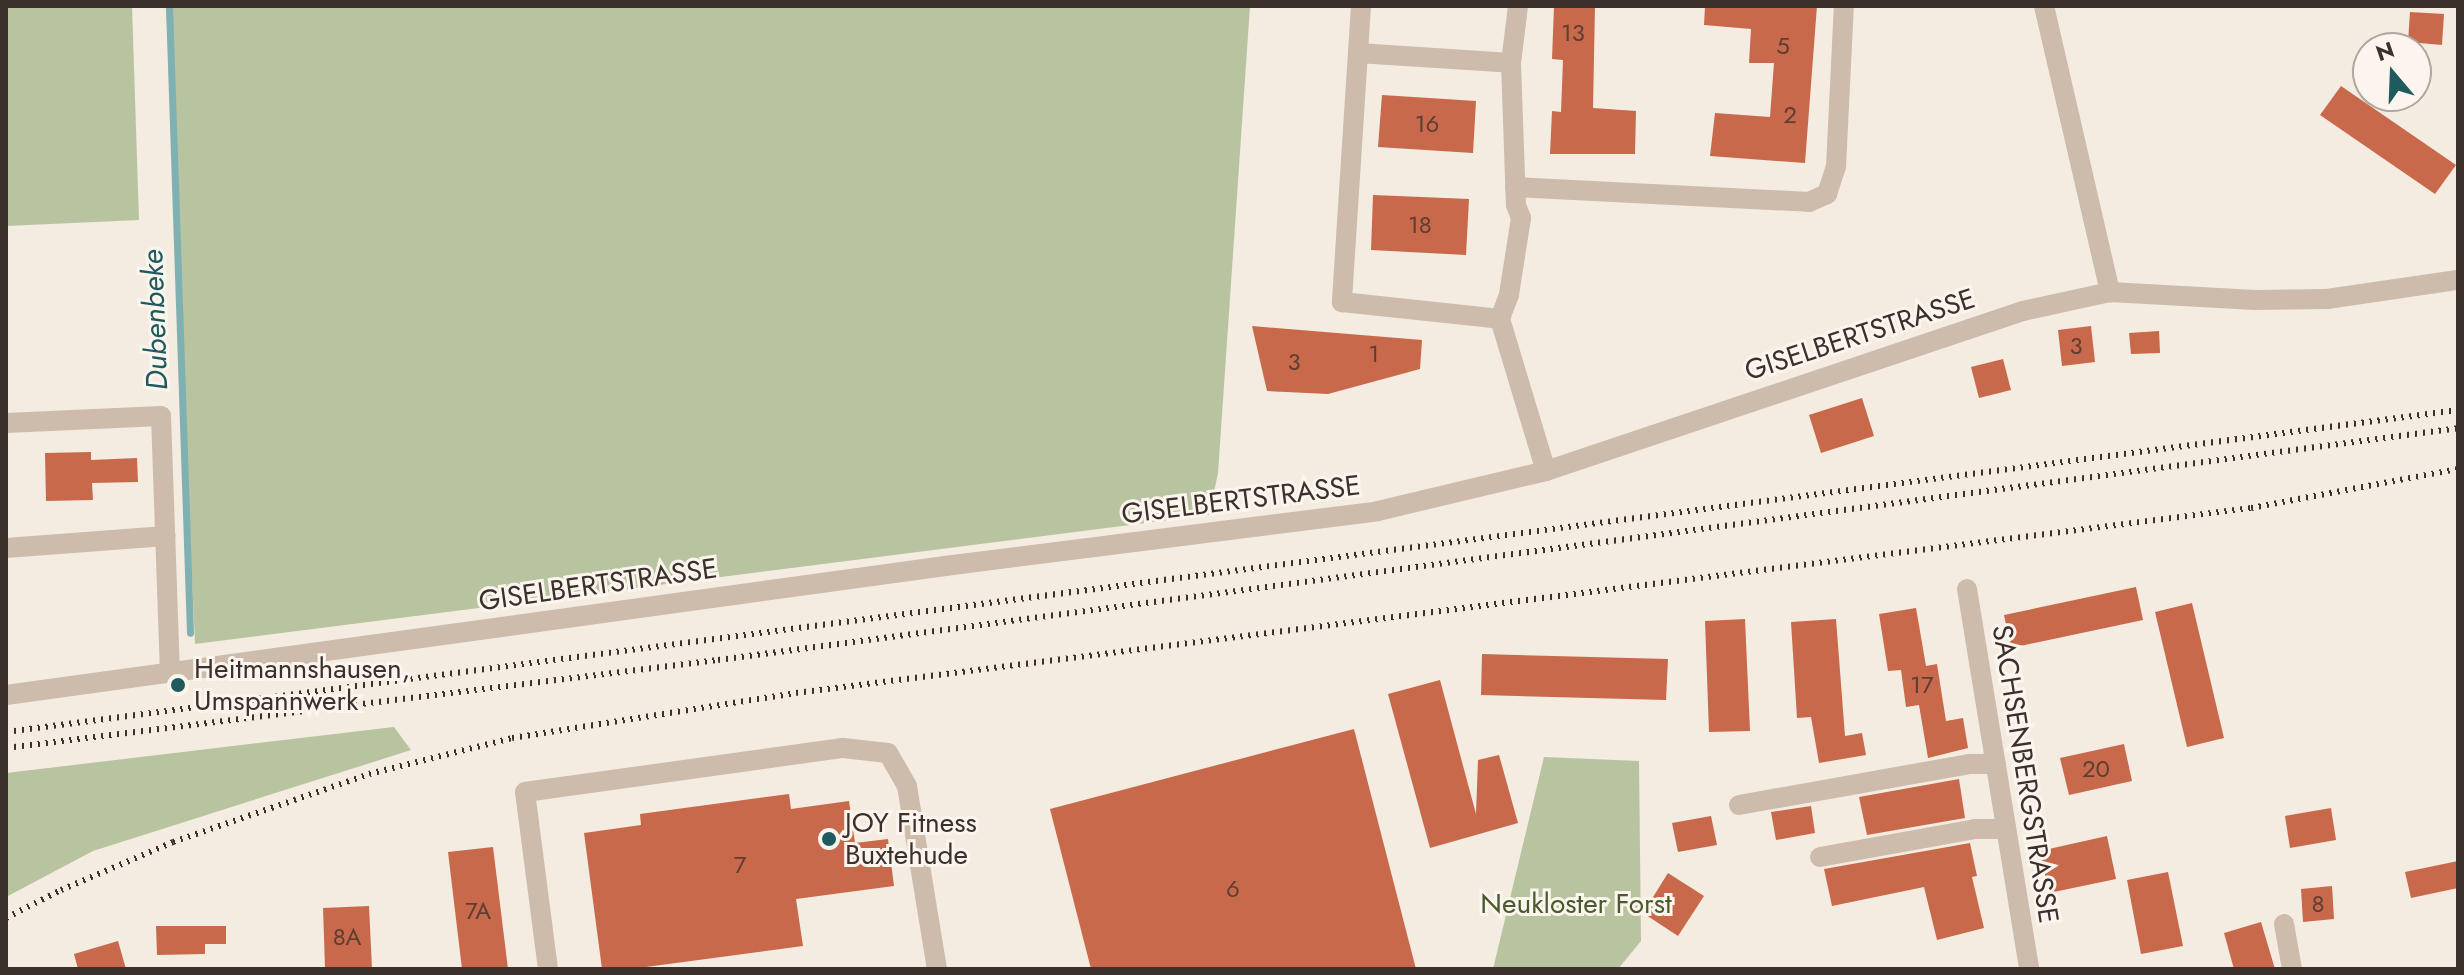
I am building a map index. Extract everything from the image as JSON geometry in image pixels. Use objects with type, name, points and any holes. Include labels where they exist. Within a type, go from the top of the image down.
[{"type":"street","points":[[1361,6],[1342,302],[1500,319]]},
{"type":"street","points":[[1518,6],[1511,63],[1515,187],[1521,218],[1509,295],[1500,319],[1546,471]]},
{"type":"street","points":[[1515,187],[1589,194],[1809,202],[1827,194],[1836,167],[1844,6]]},
{"type":"street","points":[[2044,6],[2110,292]]},
{"type":"street","points":[[1358,53],[1511,63]]},
{"type":"street","name":"GISELBERTSTRASSE","points":[[6,695],[1378,511],[1546,471],[2023,311],[2110,292],[2255,300],[2327,299],[2458,280]]},
{"type":"street","points":[[6,423],[161,416],[170,672]]},
{"type":"street","points":[[6,548],[166,536]]},
{"type":"street","name":"SACHSENBERGSTRASSE","points":[[1967,589],[2029,969]]},
{"type":"street","points":[[548,969],[525,792],[843,748],[888,753],[907,786],[934,962]]},
{"type":"street","points":[[1739,805],[1970,764],[1996,764]]},
{"type":"street","points":[[1820,857],[1975,829],[2006,829]]},
{"type":"street","points":[[2284,924],[2292,969]]},
{"type":"green space","points":[[6,6],[132,6],[139,220],[6,226]]},
{"type":"green space","points":[[166,6],[1250,6],[1218,473],[1209,515],[195,644]]},
{"type":"green space","points":[[394,727],[411,750],[93,851],[6,897],[6,773]]},
{"type":"green space","name":"Neukloster Forst","points":[[1544,757],[1639,761],[1641,941],[1618,969],[1493,969]]},
{"type":"building","points":[[1554,6],[1595,6],[1593,108],[1636,111],[1635,154],[1550,154],[1552,111],[1561,112],[1563,60],[1552,59]]},
{"type":"building","points":[[1705,6],[1817,6],[1805,163],[1710,156],[1715,113],[1770,117],[1774,63],[1749,63],[1751,29],[1704,25]]},
{"type":"building","points":[[2410,12],[2444,14],[2442,45],[2432,44],[2432,32],[2409,32]]},
{"type":"building","points":[[2341,86],[2352,94],[2352,112],[2379,112],[2456,165],[2435,194],[2320,115]]},
{"type":"building","points":[[1382,95],[1476,101],[1473,153],[1378,147]]},
{"type":"building","points":[[1373,195],[1469,199],[1466,255],[1371,250]]},
{"type":"building","points":[[1252,326],[1422,340],[1420,369],[1328,394],[1267,391]]},
{"type":"building","points":[[2091,326],[2095,362],[2062,366],[2058,330]]},
{"type":"building","points":[[2159,331],[2160,353],[2131,354],[2129,333]]},
{"type":"building","points":[[2003,359],[2011,390],[1979,398],[1971,367]]},
{"type":"building","points":[[1862,398],[1874,436],[1821,453],[1809,415]]},
{"type":"building","points":[[91,452],[91,460],[137,458],[138,482],[92,483],[93,500],[46,501],[45,453]]},
{"type":"building","points":[[2136,587],[2143,620],[2011,648],[2004,615]]},
{"type":"building","points":[[2192,603],[2224,738],[2187,747],[2155,612]]},
{"type":"building","points":[[1916,608],[1926,666],[1937,664],[1946,721],[1963,718],[1968,748],[1928,758],[1919,705],[1906,707],[1901,670],[1888,671],[1879,614]]},
{"type":"building","points":[[1745,619],[1750,731],[1709,732],[1705,621]]},
{"type":"building","points":[[1836,619],[1845,736],[1862,733],[1866,755],[1819,763],[1811,717],[1797,718],[1791,622]]},
{"type":"building","points":[[1482,654],[1668,659],[1666,700],[1481,695]]},
{"type":"building","points":[[1440,680],[1476,814],[1478,760],[1499,755],[1518,823],[1430,848],[1388,694]]},
{"type":"building","points":[[1354,729],[1416,969],[1091,969],[1050,809]]},
{"type":"building","points":[[2124,744],[2132,781],[2069,795],[2060,758]]},
{"type":"building","points":[[1959,779],[1965,818],[1867,835],[1859,797]]},
{"type":"building","points":[[789,794],[791,809],[849,801],[855,843],[888,839],[894,886],[796,899],[803,946],[631,969],[602,969],[584,833],[641,825],[640,814]]},
{"type":"building","points":[[1811,806],[1815,833],[1776,840],[1771,812]]},
{"type":"building","points":[[2331,808],[2336,840],[2290,848],[2285,816]]},
{"type":"building","points":[[1711,816],[1717,845],[1678,852],[1672,823]]},
{"type":"building","points":[[2107,836],[2116,879],[2049,893],[2040,851]]},
{"type":"building","points":[[1970,843],[1977,876],[1972,877],[1984,928],[1937,940],[1924,887],[1832,906],[1824,869]]},
{"type":"building","points":[[493,847],[508,969],[462,969],[448,852]]},
{"type":"building","points":[[2458,861],[2458,888],[2411,898],[2405,872]]},
{"type":"building","points":[[2168,872],[2183,946],[2141,954],[2127,880]]},
{"type":"building","points":[[1668,873],[1704,896],[1678,936],[1643,913]]},
{"type":"building","points":[[2332,886],[2334,919],[2303,922],[2301,889]]},
{"type":"building","points":[[369,906],[372,969],[325,967],[323,908]]},
{"type":"building","points":[[2261,922],[2275,969],[2234,969],[2224,933]]},
{"type":"building","points":[[156,926],[226,926],[226,944],[205,944],[205,954],[157,955]]},
{"type":"building","points":[[118,941],[126,969],[78,969],[74,954]]},
{"type":"waterway","name":"Dubenbeke","points":[[169,6],[190,633]]},
{"type":"railway","points":[[6,732],[2458,410]]},
{"type":"railway","points":[[6,748],[718,660],[2458,428]]},
{"type":"railway","points":[[6,918],[61,890],[173,842],[369,774],[512,738],[796,693],[2251,508],[2458,469]]},
{"type":"place","name":"Heitmannshausen, Umspannwerk","points":[[178,685]]},
{"type":"place","name":"JOY Fitness Buxtehude","points":[[829,839]]}]
